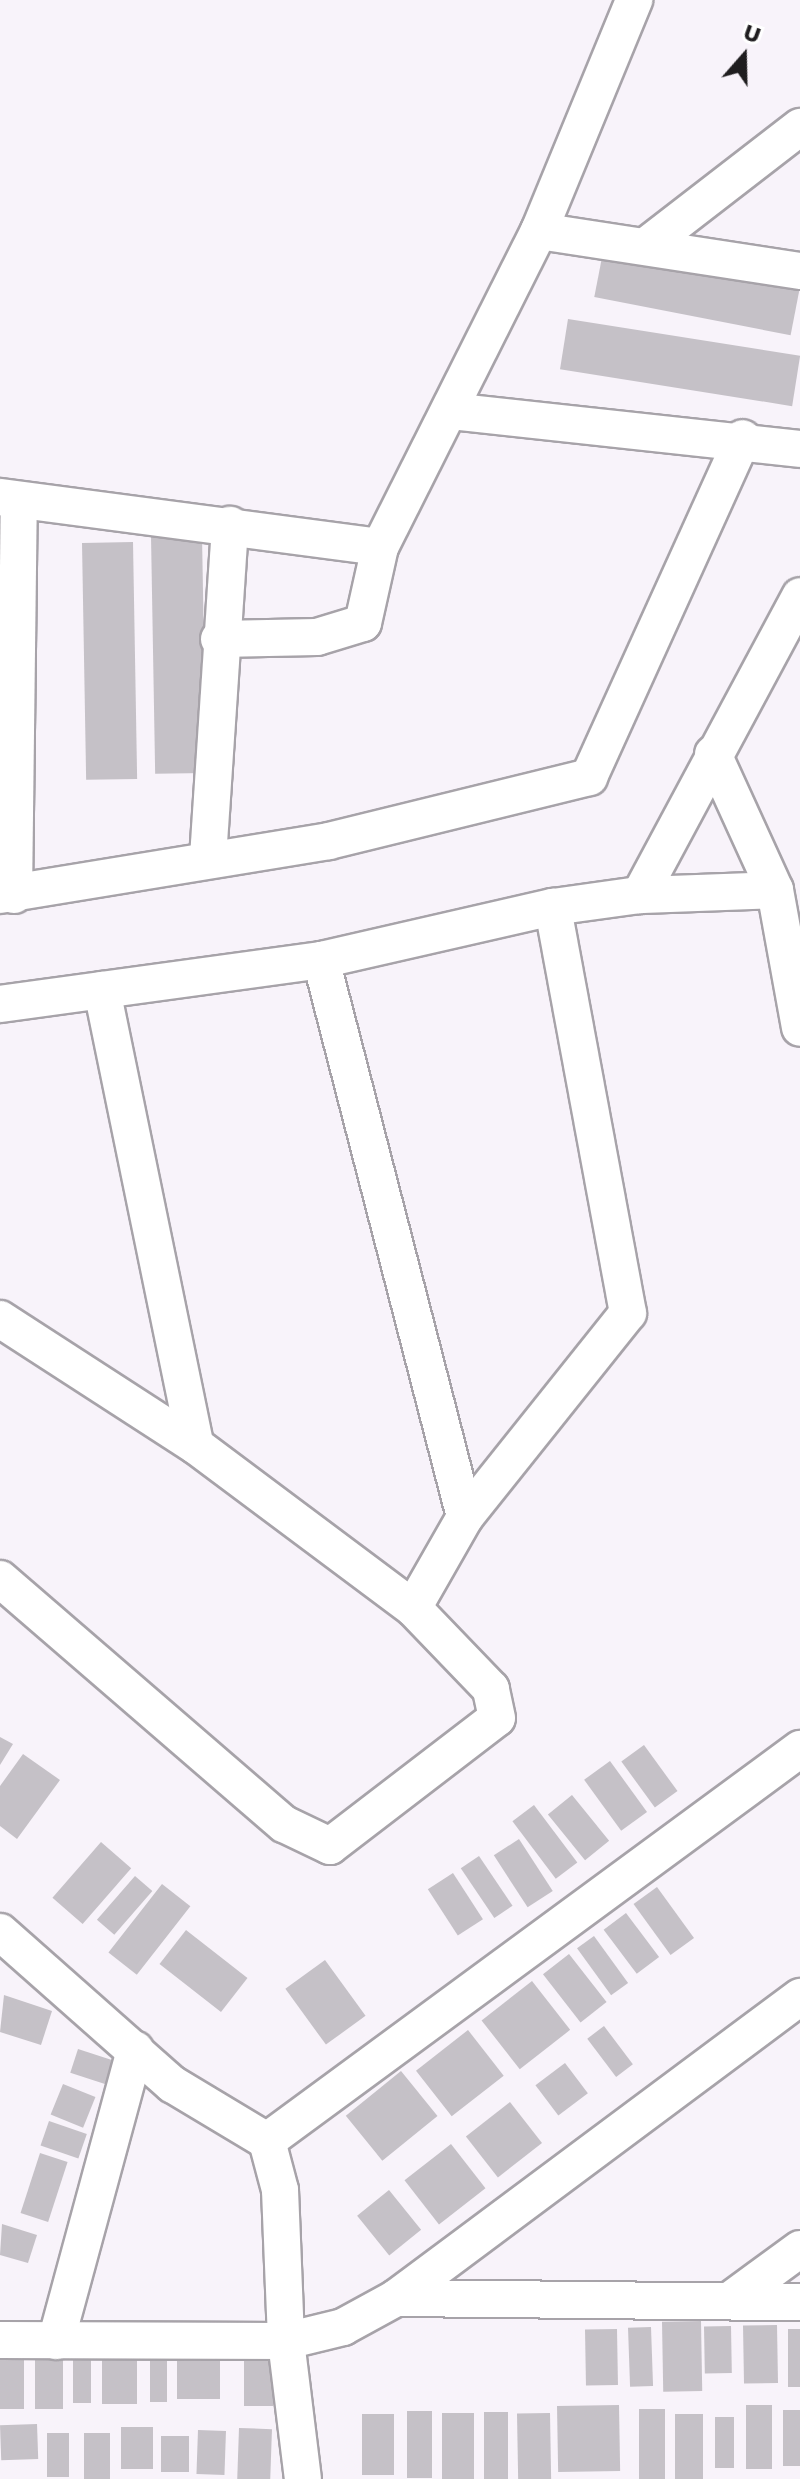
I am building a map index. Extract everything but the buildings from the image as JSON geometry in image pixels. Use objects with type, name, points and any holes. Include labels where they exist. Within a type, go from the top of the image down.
[{"type":"street","points":[[219,639],[317,637],[363,623],[380,547],[539,231],[634,0]]},
{"type":"street","points":[[646,246],[800,127]]},
{"type":"street","points":[[539,231],[800,271]]},
{"type":"street","points":[[451,411],[743,438],[800,449]]},
{"type":"street","points":[[380,547],[10,498],[7,895],[208,858],[329,841],[589,777],[743,438]]},
{"type":"street","points":[[208,858],[219,639],[230,525]]},
{"type":"street","points":[[640,895],[800,596]]},
{"type":"street","points":[[713,754],[775,890],[800,1028]]},
{"type":"street","points":[[0,1004],[321,960],[553,907],[640,895],[775,890]]},
{"type":"street","points":[[413,1608],[465,1517],[628,1313],[553,907]]},
{"type":"street","points":[[321,960],[465,1517]]},
{"type":"street","points":[[102,990],[195,1445]]},
{"type":"street","points":[[0,1319],[195,1445],[413,1608],[491,1689],[497,1718],[330,1846],[284,1824],[0,1579]]},
{"type":"street","points":[[267,2141],[800,1749]]},
{"type":"street","points":[[0,1932],[172,2084],[267,2141],[280,2190],[286,2341],[303,2479]]},
{"type":"street","points":[[0,2340],[286,2341],[343,2327],[396,2298],[800,1997]]},
{"type":"street","points":[[56,2341],[135,2050]]},
{"type":"street","points":[[729,2301],[800,2249]]},
{"type":"street","points":[[396,2298],[800,2302]]}]
